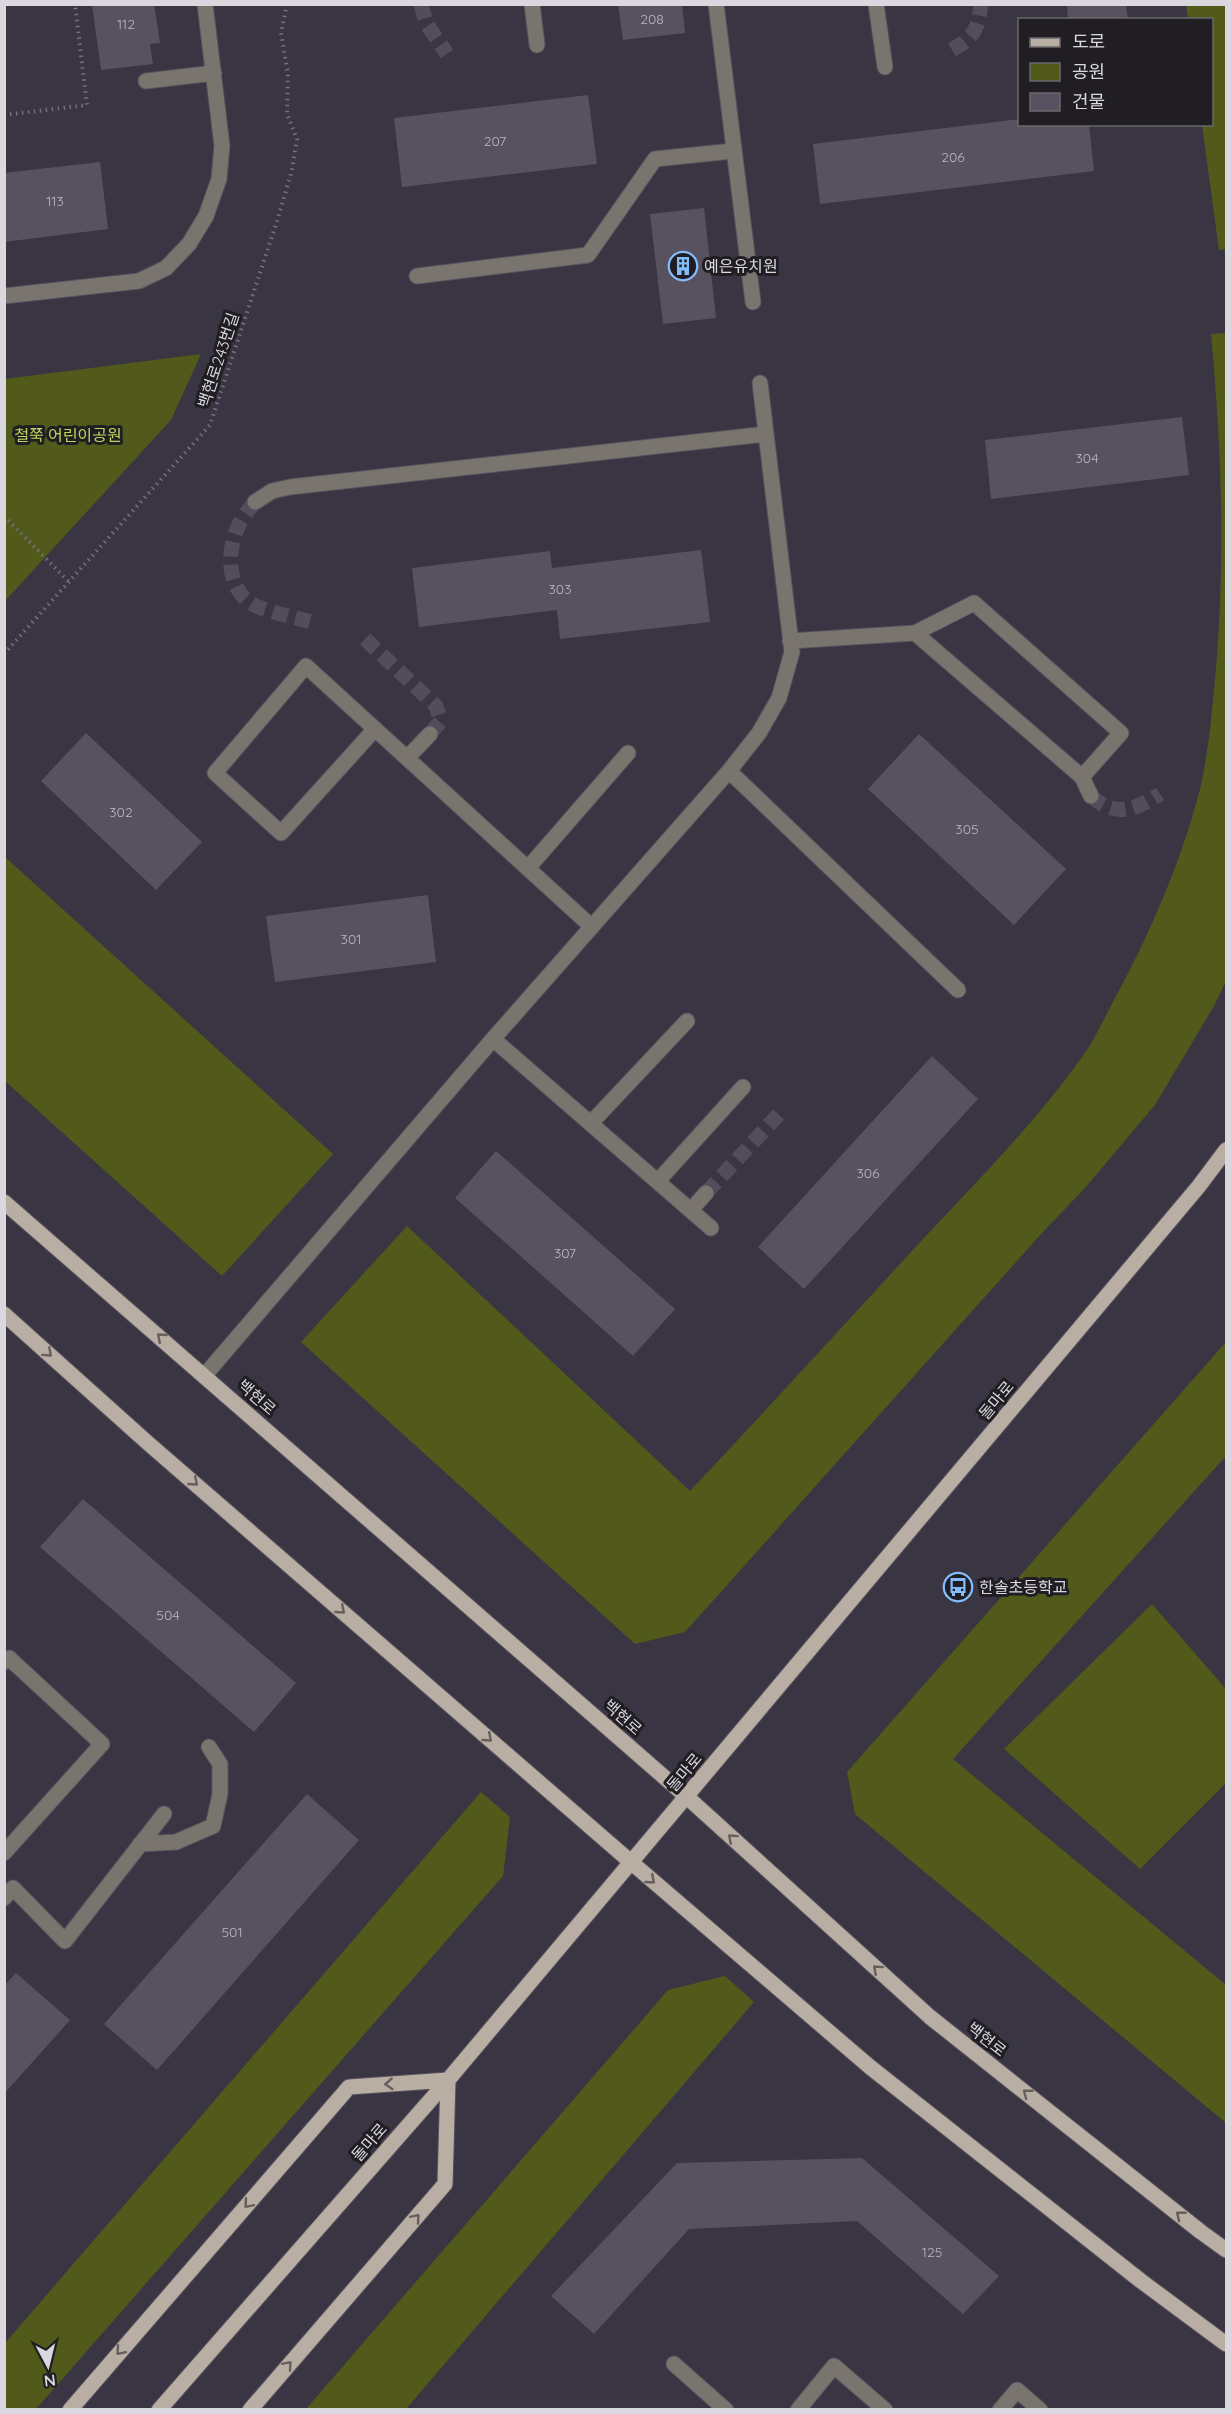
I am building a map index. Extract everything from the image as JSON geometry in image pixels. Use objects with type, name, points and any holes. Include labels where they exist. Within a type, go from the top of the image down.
[{"type":"main road","name":"돌마로","points":[[159,2409],[448,2080],[632,1863],[1199,1186],[1227,1149]]},
{"type":"main road","name":"백현로","points":[[4,1202],[687,1797],[930,2017],[1227,2250]]},
{"type":"main road","points":[[4,1314],[149,1444],[870,2067],[1141,2281],[1227,2344]]},
{"type":"main road","points":[[70,2409],[349,2087],[448,2080],[445,2184],[250,2409]]},
{"type":"lane","points":[[4,296],[139,280],[166,268],[189,244],[206,216],[219,179],[222,146],[205,4]]},
{"type":"lane","points":[[532,4],[537,45]]},
{"type":"lane","points":[[716,4],[753,302]]},
{"type":"lane","points":[[876,4],[885,67]]},
{"type":"lane","points":[[146,81],[214,73]]},
{"type":"lane","points":[[417,276],[588,255],[655,159],[734,151]]},
{"type":"lane","points":[[205,1375],[494,1039],[729,771],[759,733],[779,699],[792,652],[760,383]]},
{"type":"lane","points":[[255,502],[272,491],[290,487],[766,434]]},
{"type":"lane","points":[[790,641],[915,633],[974,603],[1121,733],[1082,777]]},
{"type":"lane","points":[[915,633],[1082,777],[1091,795]]},
{"type":"lane","points":[[375,729],[281,833],[215,773],[306,666],[592,927]]},
{"type":"lane","points":[[407,758],[430,734]]},
{"type":"lane","points":[[528,868],[628,753]]},
{"type":"lane","points":[[729,771],[958,990]]},
{"type":"lane","points":[[591,1123],[687,1021]]},
{"type":"lane","points":[[494,1039],[711,1228]]},
{"type":"lane","points":[[658,1181],[743,1087]]},
{"type":"lane","points":[[691,1210],[706,1193]]},
{"type":"lane","points":[[4,1662],[9,1658],[102,1744],[4,1853]]},
{"type":"lane","points":[[140,1844],[176,1842],[213,1826],[220,1794],[220,1764],[209,1747]]},
{"type":"lane","points":[[7,1889],[65,1941],[164,1814]]},
{"type":"lane","points":[[674,2364],[726,2409]]},
{"type":"lane","points":[[798,2409],[834,2366],[885,2409]]},
{"type":"lane","points":[[1000,2409],[1017,2390],[1040,2409]]},
{"type":"path","points":[[4,115],[87,105],[75,4]]},
{"type":"path","name":"백현로243번길","points":[[4,654],[210,425],[292,170],[297,139],[287,114],[288,74],[281,33],[287,4]]},
{"type":"path","points":[[4,516],[69,582]]},
{"type":"green space","points":[[1186,5],[1226,5],[1226,249],[1219,250],[1202,126],[1213,126],[1213,18],[1188,18]]},
{"type":"green space","points":[[1226,333],[1226,981],[1214,1006],[1155,1105],[1085,1188],[1042,1233],[685,1632],[635,1644],[301,1342],[407,1226],[690,1491],[988,1170],[1051,1098],[1089,1047],[1152,923],[1184,843],[1200,789],[1209,740],[1217,656],[1221,575],[1221,495],[1211,334]]},
{"type":"green space","name":"철쭉 어린이공원","points":[[201,354],[171,420],[5,601],[5,379]]},
{"type":"green space","points":[[4,856],[333,1154],[222,1276],[5,1081]]},
{"type":"green space","points":[[1226,1342],[1226,1456],[953,1759],[1226,1985],[1226,2123],[855,1814],[847,1772]]},
{"type":"green space","points":[[1152,1604],[1226,1689],[1226,1783],[1140,1869],[1004,1749]]},
{"type":"green space","points":[[481,1792],[510,1817],[503,1876],[36,2409],[5,2409],[5,2343]]},
{"type":"green space","points":[[725,1976],[754,2002],[406,2409],[306,2409],[668,1990]]},
{"type":"building","points":[[92,4],[154,4],[160,43],[150,44],[153,64],[101,70]]},
{"type":"building","points":[[618,4],[682,4],[685,33],[623,40]]},
{"type":"building","points":[[1067,4],[1126,4],[1128,18],[1068,18]]},
{"type":"building","points":[[588,95],[597,164],[402,187],[394,118]]},
{"type":"building","points":[[1018,119],[1018,126],[1089,126],[1094,171],[820,204],[813,144]]},
{"type":"building","points":[[100,162],[108,229],[4,242],[4,173]]},
{"type":"building","name":"예은유치원","points":[[704,208],[716,318],[663,324],[650,214]]},
{"type":"building","points":[[1182,417],[1189,475],[991,499],[985,440]]},
{"type":"building","points":[[701,550],[710,622],[560,639],[557,610],[419,627],[412,568],[550,551],[552,568]]},
{"type":"building","points":[[86,733],[202,842],[156,890],[41,781]]},
{"type":"building","points":[[919,734],[1066,869],[1014,925],[868,789]]},
{"type":"building","points":[[428,895],[436,962],[275,982],[266,916]]},
{"type":"building","points":[[932,1056],[978,1099],[804,1289],[758,1247]]},
{"type":"building","points":[[496,1151],[675,1309],[633,1356],[455,1198]]},
{"type":"building","points":[[83,1499],[296,1683],[254,1732],[40,1547]]},
{"type":"building","points":[[307,1794],[359,1840],[157,2070],[104,2024]]},
{"type":"building","points":[[16,1973],[70,2020],[4,2094],[4,1986]]},
{"type":"building","points":[[862,2158],[999,2276],[963,2314],[857,2221],[689,2229],[594,2334],[551,2296],[677,2163]]},
{"type":"tunnel","points":[[421,4],[426,23],[447,54]]},
{"type":"tunnel","points":[[952,50],[974,32],[981,4]]},
{"type":"tunnel","points":[[255,502],[241,521],[233,541],[231,564],[236,585],[241,595],[254,605],[311,622]]},
{"type":"tunnel","points":[[365,639],[436,706],[441,721],[430,734]]},
{"type":"tunnel","points":[[1091,796],[1108,807],[1125,809],[1142,804],[1160,794]]},
{"type":"tunnel","points":[[706,1193],[780,1113]]},
{"type":"place","name":"예은유치원","points":[[683,266]]},
{"type":"place","name":"한솔초등학교","points":[[958,1587]]}]
